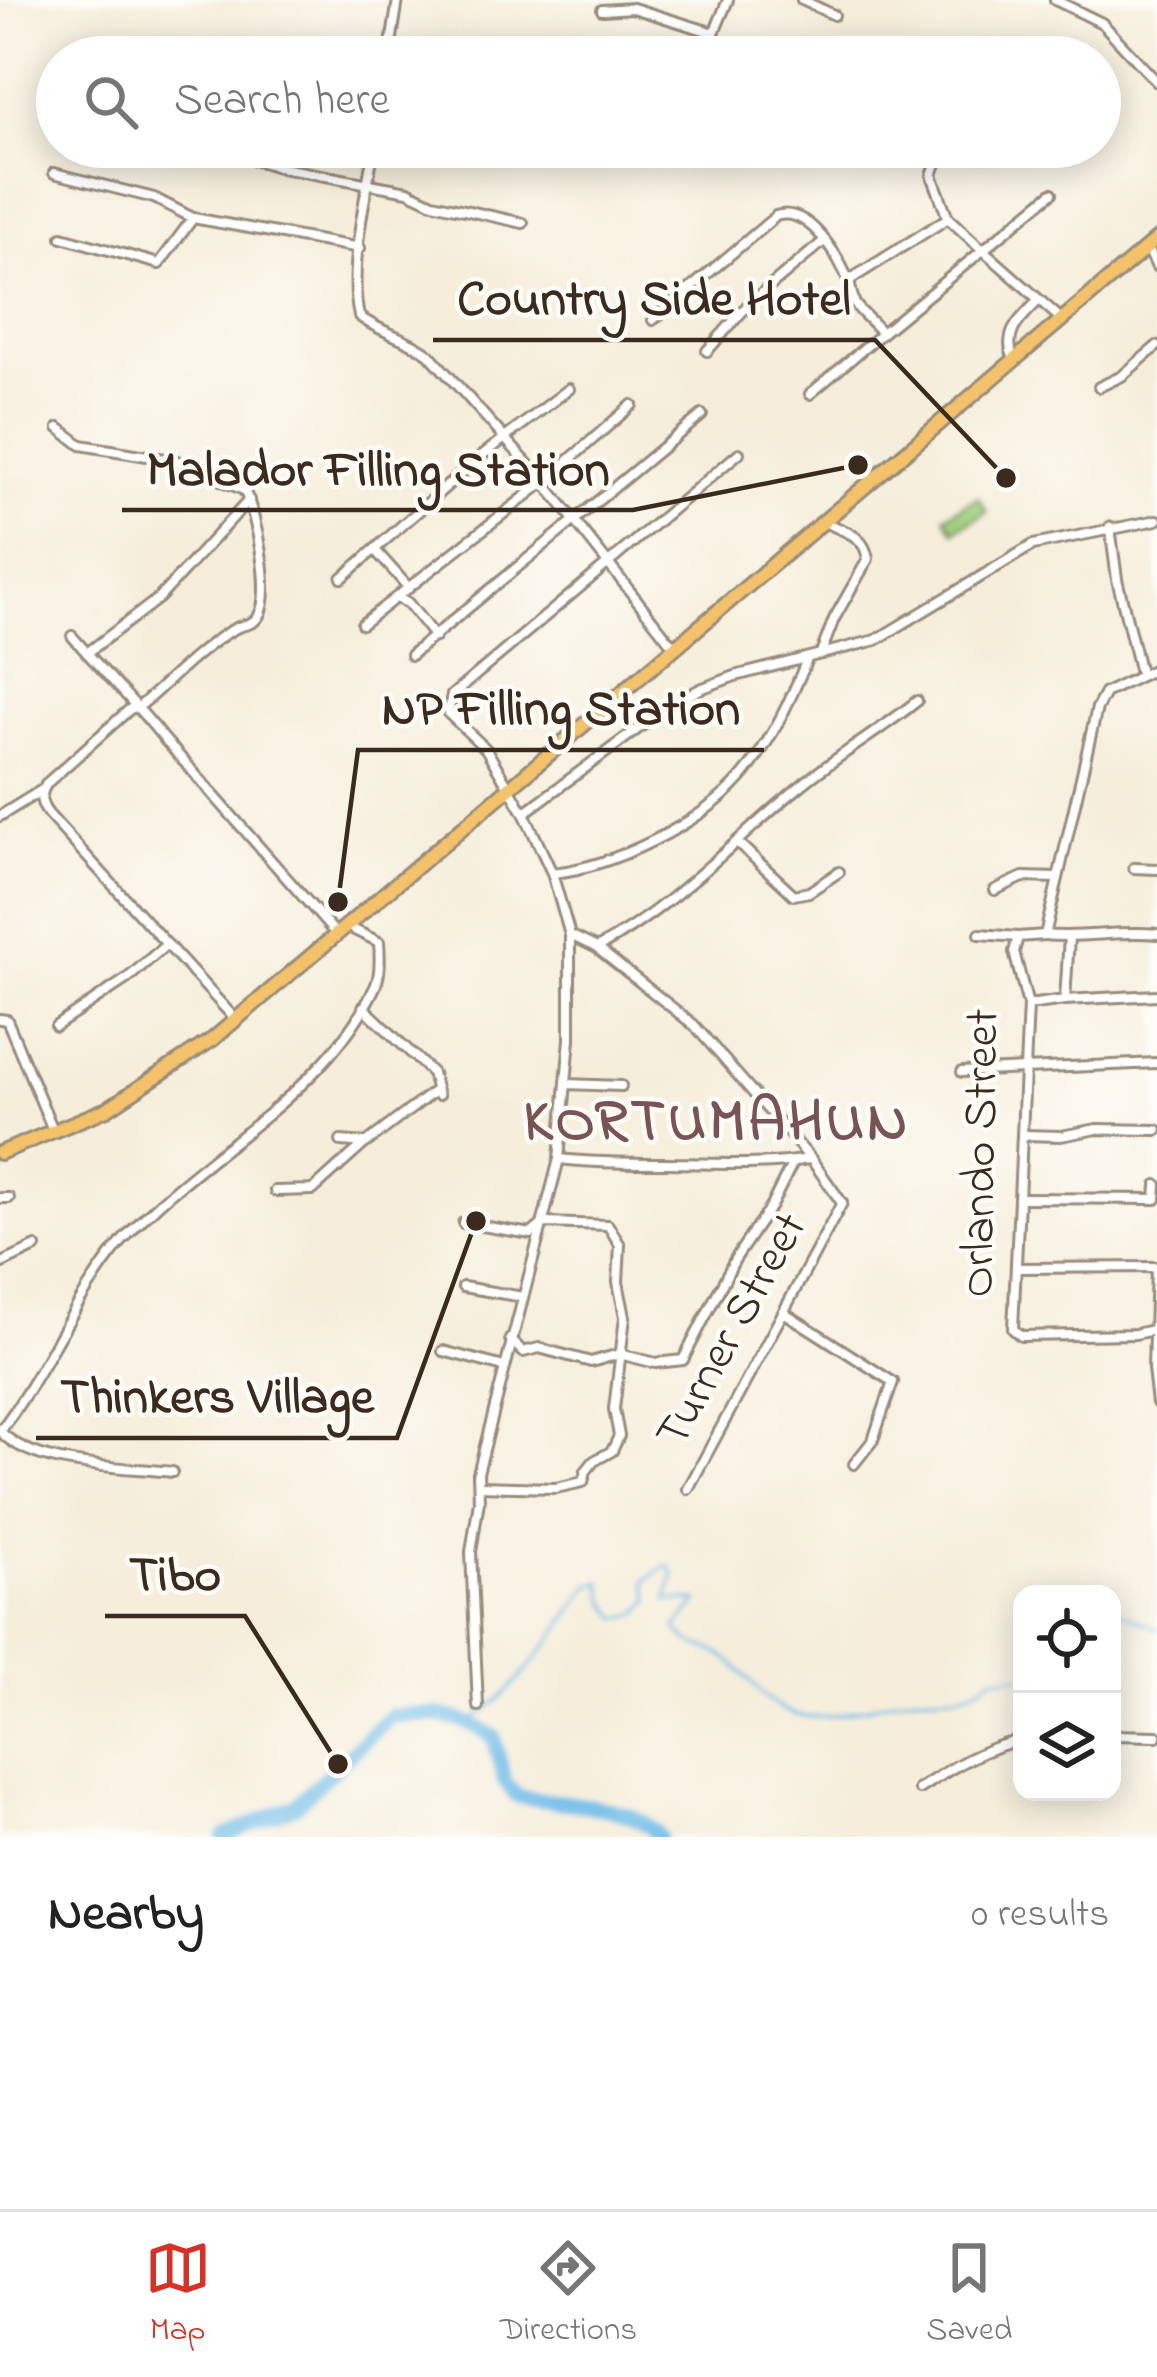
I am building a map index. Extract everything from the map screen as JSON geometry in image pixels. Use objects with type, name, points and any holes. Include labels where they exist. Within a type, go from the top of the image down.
[{"type":"highway","points":[[0,1153],[107,1109],[186,1059],[236,1020],[1152,243]]},
{"type":"street","points":[[392,36],[398,0]]},
{"type":"street","points":[[713,36],[728,0]]},
{"type":"street","points":[[802,0],[834,15]]},
{"type":"street","points":[[1054,0],[1102,23],[1114,36]]},
{"type":"street","points":[[602,10],[632,8],[714,33]]},
{"type":"street","points":[[1121,43],[1157,82]]},
{"type":"street","points":[[282,168],[408,191],[433,203],[523,223]]},
{"type":"street","points":[[371,168],[360,248],[359,316],[429,354],[544,482],[674,647]]},
{"type":"street","points":[[934,168],[932,175],[948,218],[1061,319]]},
{"type":"street","points":[[54,173],[154,198],[194,218],[360,248]]},
{"type":"street","points":[[809,394],[1052,193]]},
{"type":"street","points":[[653,320],[785,212],[797,215],[824,241],[848,281],[854,302],[882,333]]},
{"type":"street","points":[[62,237],[159,264],[194,218]]},
{"type":"street","points":[[848,281],[948,218]]},
{"type":"street","points":[[707,351],[748,305],[824,241]]},
{"type":"street","points":[[1152,243],[1157,267]]},
{"type":"street","points":[[1014,359],[1010,332],[1037,302]]},
{"type":"street","points":[[1099,387],[1121,376],[1157,346]]},
{"type":"street","points":[[342,578],[569,389]]},
{"type":"street","points":[[362,624],[544,482],[632,405]]},
{"type":"street","points":[[411,655],[702,415]]},
{"type":"street","points":[[0,816],[42,790],[112,724],[233,628],[254,622],[264,599],[258,534],[244,490],[177,461],[81,445],[59,428]]},
{"type":"street","points":[[478,1706],[471,1552],[486,1432],[559,1159],[573,979],[570,935],[552,873],[512,788],[486,749],[448,713],[448,704],[478,671],[739,453]]},
{"type":"street","points":[[87,653],[159,598],[250,500]]},
{"type":"street","points":[[524,813],[662,711],[700,689],[876,640],[1033,545],[1157,520]]},
{"type":"street","points":[[821,655],[834,619],[868,560],[857,536],[824,522]]},
{"type":"street","points":[[1110,527],[1140,674]]},
{"type":"street","points":[[375,550],[409,588]]},
{"type":"street","points":[[396,598],[418,612],[435,637]]},
{"type":"street","points":[[73,636],[341,930],[379,942],[378,983],[363,1007],[298,1089],[124,1240],[85,1291],[24,1400],[0,1431],[15,1447],[57,1460],[172,1472]]},
{"type":"street","points":[[552,873],[614,859],[687,820],[739,781],[771,735],[807,657]]},
{"type":"street","points":[[1045,934],[1097,708],[1106,692],[1157,668]]},
{"type":"street","points":[[597,948],[685,888],[811,777],[917,701]]},
{"type":"street","points":[[42,790],[41,801],[50,815],[236,1020]]},
{"type":"street","points":[[736,842],[794,896],[809,892],[838,872]]},
{"type":"street","points":[[1134,868],[1157,869]]},
{"type":"street","points":[[995,890],[1024,877],[1058,878]]},
{"type":"street","points":[[980,934],[1070,938],[1130,931],[1157,934]]},
{"type":"street","name":"Turner Street","points":[[570,935],[597,948],[694,1024],[811,1159],[842,1203],[688,1489]]},
{"type":"street","name":"Orlando Street","points":[[1018,937],[1014,952],[1028,1005],[1013,1329],[1021,1336],[1135,1334],[1156,1329]]},
{"type":"street","points":[[1065,1000],[1070,938]]},
{"type":"street","points":[[56,1026],[128,978],[166,944]]},
{"type":"street","points":[[1028,1005],[1157,995]]},
{"type":"street","points":[[275,1191],[313,1190],[366,1142],[438,1092],[432,1073],[363,1007]]},
{"type":"street","points":[[0,1019],[7,1019],[13,1027],[53,1131]]},
{"type":"street","points":[[962,1072],[1157,1063]]},
{"type":"street","points":[[566,1084],[620,1086]]},
{"type":"street","points":[[1024,1135],[1157,1130]]},
{"type":"street","points":[[341,1141],[366,1142]]},
{"type":"street","points":[[559,1159],[627,1166],[730,1167],[811,1159]]},
{"type":"street","points":[[510,1340],[524,1352],[539,1348],[591,1362],[619,1354],[656,1363],[683,1360],[793,1162]]},
{"type":"street","points":[[1021,1198],[1156,1199],[1157,1185]]},
{"type":"street","points":[[463,1223],[531,1234],[544,1222],[608,1225],[620,1245],[618,1282],[625,1317],[614,1409],[619,1436],[612,1451],[594,1460],[583,1482],[556,1488],[479,1486]]},
{"type":"street","points":[[0,1264],[36,1247]]},
{"type":"street","points":[[1016,1268],[1156,1267],[1157,1403]]},
{"type":"street","points":[[463,1287],[523,1297]]},
{"type":"street","points":[[785,1313],[893,1382],[873,1440],[854,1464]]},
{"type":"street","points":[[443,1351],[503,1367]]},
{"type":"street","points":[[1121,1735],[1157,1736]]},
{"type":"street","points":[[919,1789],[965,1760],[1013,1743]]},
{"type":"green space","points":[[978,497],[987,512],[954,531],[945,516]]},
{"type":"waterway","points":[[470,1721],[520,1678],[589,1586],[601,1581],[607,1604],[619,1618],[638,1614],[650,1600],[646,1580],[668,1565],[674,1574],[667,1600],[699,1601],[676,1628],[694,1644],[728,1659],[787,1712],[822,1717],[895,1699],[964,1692],[992,1677],[1013,1676]]},
{"type":"waterway","points":[[1121,1611],[1157,1629]]},
{"type":"waterway","points":[[224,1837],[296,1805],[390,1716],[418,1715],[457,1719],[494,1737],[504,1780],[516,1796],[614,1811],[647,1825],[659,1837]]},
{"type":"place","name":"Malador Filling Station","points":[[858,465]]},
{"type":"place","name":"Country Side Hotel","points":[[1006,478]]},
{"type":"place","name":"NP Filling Station","points":[[338,902]]},
{"type":"place","name":"Thinkers Village","points":[[476,1221]]},
{"type":"place","name":"Tibo","points":[[338,1764]]},
{"type":"district","name":"KORTUMAHUN","points":[[717,1124]]}]
